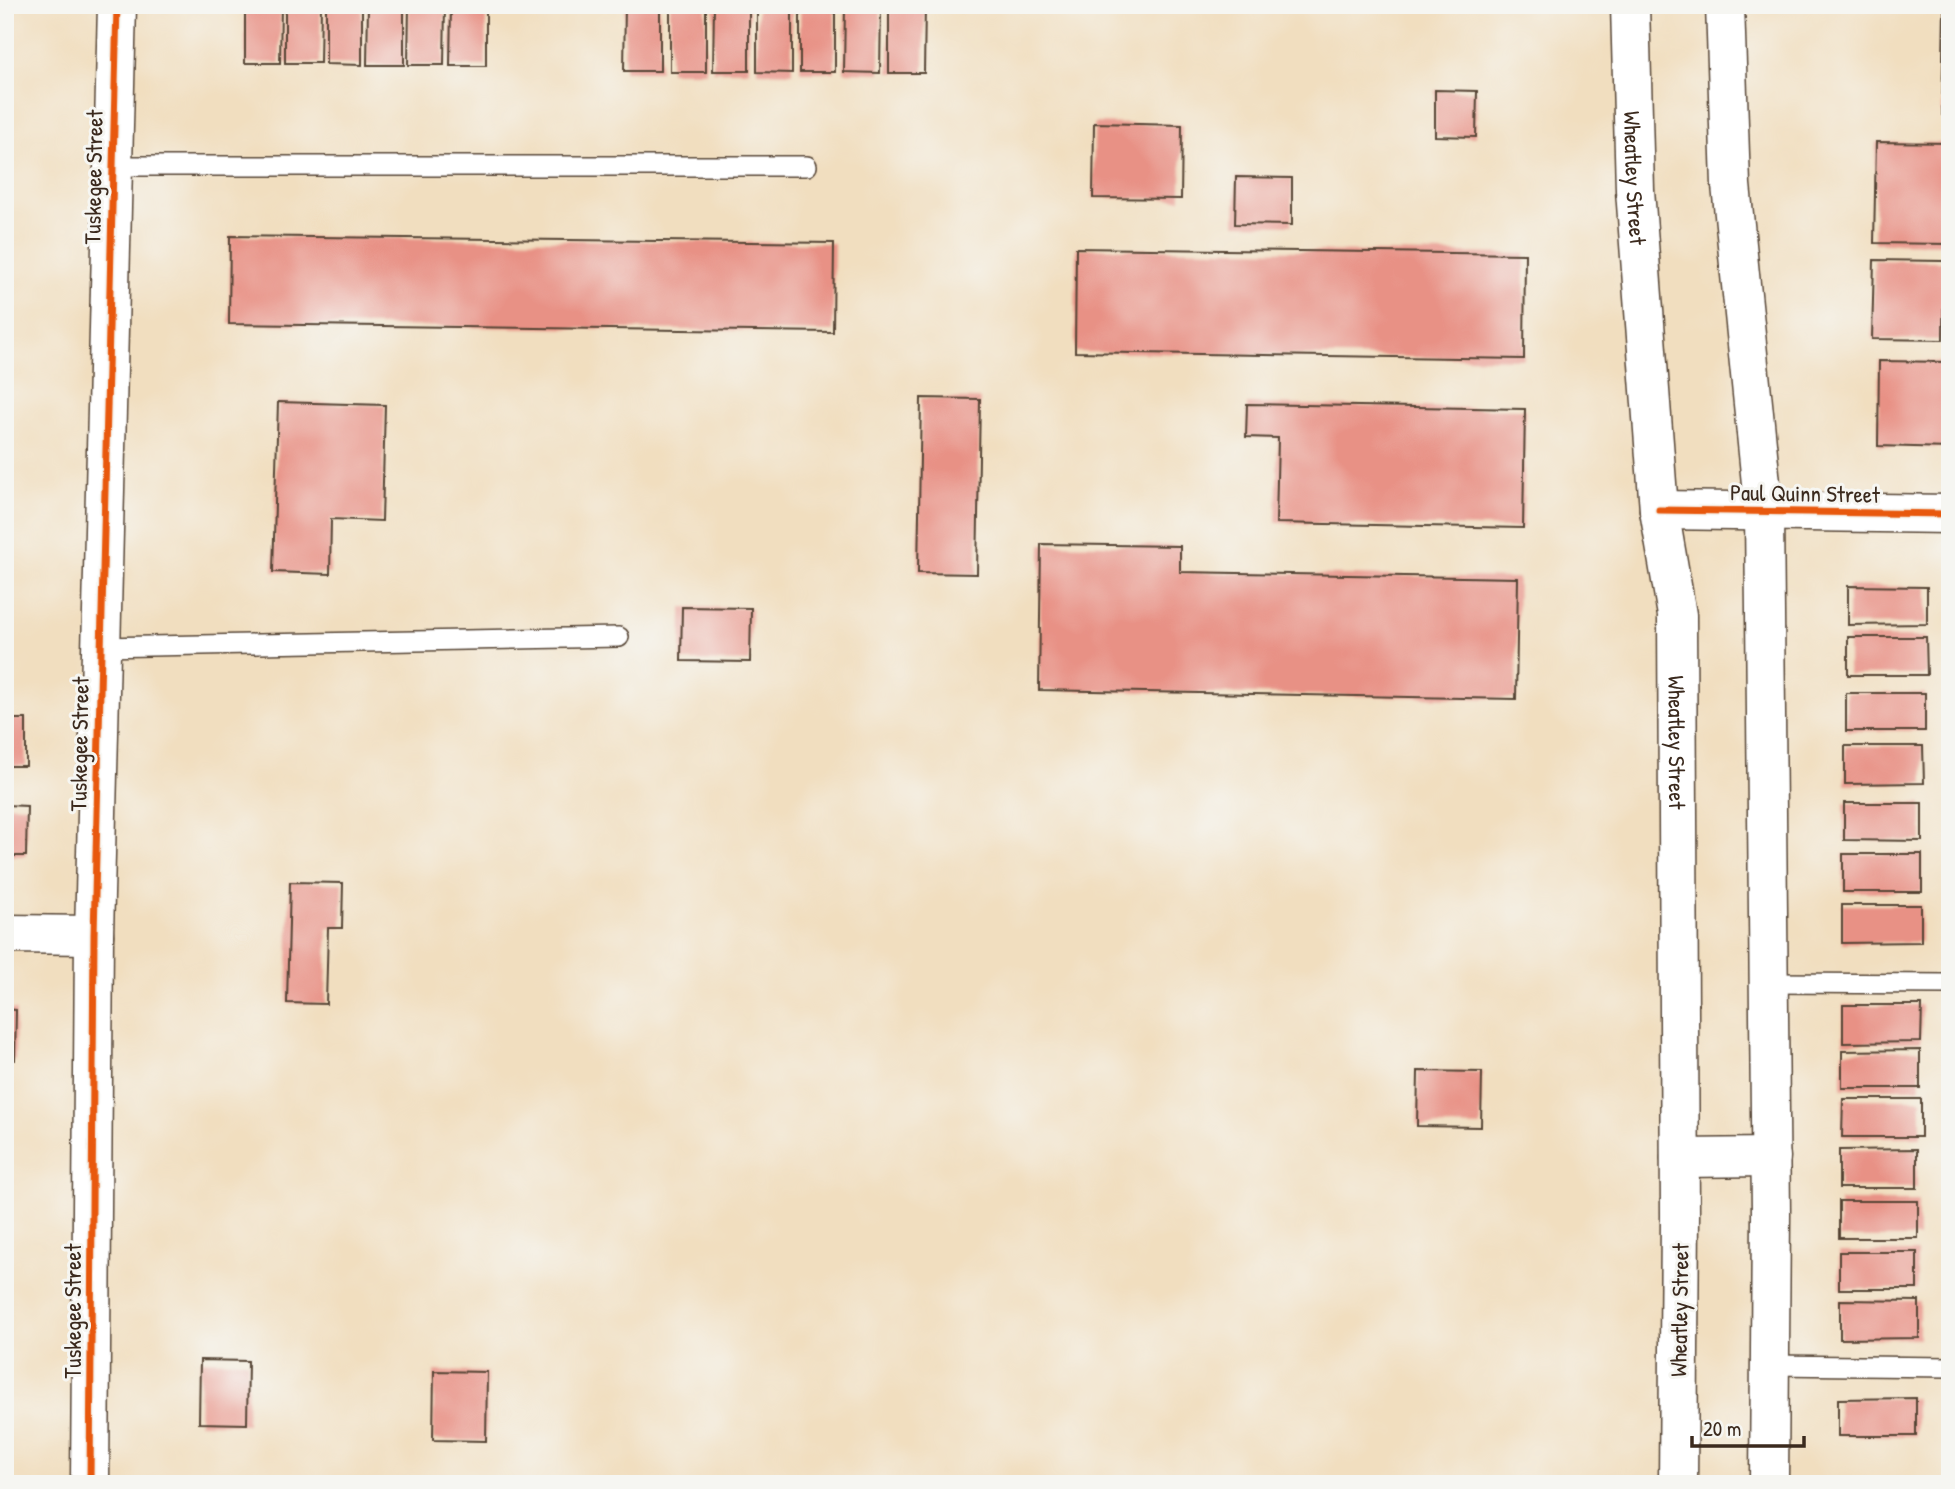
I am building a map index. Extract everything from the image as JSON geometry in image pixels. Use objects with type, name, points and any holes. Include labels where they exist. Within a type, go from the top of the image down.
[{"type":"main road","name":"Tuskegee Street","points":[[90,1484],[94,935],[117,5]]},
{"type":"main road","name":"Wheatley Street","points":[[1630,5],[1635,190],[1659,510],[1677,615],[1680,1158],[1678,1484]]},
{"type":"main road","points":[[1724,5],[1731,185],[1764,513],[1770,1157],[1769,1484]]},
{"type":"main road","name":"Paul Quinn Street","points":[[1659,510],[1950,514]]},
{"type":"main road","points":[[5,934],[94,935]]},
{"type":"main road","points":[[1680,1158],[1770,1157]]},
{"type":"lane","points":[[113,166],[807,166]]},
{"type":"lane","points":[[101,647],[619,637]]},
{"type":"lane","points":[[1769,983],[1950,984]]},
{"type":"lane","points":[[1770,1365],[1950,1367]]},
{"type":"building","points":[[245,5],[281,5],[280,63],[245,63]]},
{"type":"building","points":[[285,5],[321,5],[320,63],[285,63]]},
{"type":"building","points":[[326,5],[362,5],[362,65],[326,64]]},
{"type":"building","points":[[368,5],[404,5],[404,65],[367,65]]},
{"type":"building","points":[[409,5],[445,5],[444,65],[408,65]]},
{"type":"building","points":[[451,5],[486,5],[486,66],[450,66]]},
{"type":"building","points":[[625,5],[660,5],[660,71],[624,71]]},
{"type":"building","points":[[670,5],[706,5],[706,72],[670,72]]},
{"type":"building","points":[[714,5],[749,5],[749,71],[713,71]]},
{"type":"building","points":[[757,5],[792,5],[792,73],[757,72]]},
{"type":"building","points":[[800,5],[835,5],[835,72],[800,72]]},
{"type":"building","points":[[845,5],[881,5],[880,73],[844,72]]},
{"type":"building","points":[[889,5],[925,5],[924,73],[889,73]]},
{"type":"building","points":[[1944,8],[1950,8],[1950,115],[1942,115]]},
{"type":"building","points":[[1435,90],[1477,91],[1476,137],[1435,136]]},
{"type":"building","points":[[1094,123],[1182,125],[1181,199],[1093,198]]},
{"type":"building","points":[[1876,142],[1950,143],[1950,244],[1874,243]]},
{"type":"building","points":[[1236,177],[1292,178],[1292,225],[1235,224]]},
{"type":"building","points":[[230,236],[834,243],[833,332],[229,324]]},
{"type":"building","points":[[1076,248],[1525,254],[1524,359],[1075,352]]},
{"type":"building","points":[[1874,260],[1944,261],[1943,340],[1872,339]]},
{"type":"building","points":[[1879,361],[1950,362],[1950,448],[1878,446]]},
{"type":"building","points":[[921,398],[980,399],[977,574],[918,573]]},
{"type":"building","points":[[278,402],[385,405],[382,521],[331,519],[330,574],[273,572]]},
{"type":"building","points":[[1247,404],[1525,409],[1523,528],[1276,523],[1278,438],[1246,437]]},
{"type":"building","points":[[1041,544],[1180,546],[1180,572],[1518,578],[1516,699],[1039,690]]},
{"type":"building","points":[[1848,586],[1927,587],[1927,624],[1848,625]]},
{"type":"building","points":[[682,607],[751,608],[750,662],[681,661]]},
{"type":"building","points":[[1848,637],[1926,637],[1927,675],[1848,675]]},
{"type":"building","points":[[1846,693],[1925,693],[1925,731],[1846,731]]},
{"type":"building","points":[[5,719],[26,719],[26,766],[5,766]]},
{"type":"building","points":[[1845,746],[1923,746],[1924,783],[1845,784]]},
{"type":"building","points":[[1844,803],[1922,803],[1922,841],[1844,840]]},
{"type":"building","points":[[5,805],[27,806],[26,856],[5,856]]},
{"type":"building","points":[[1843,854],[1922,854],[1922,892],[1843,892]]},
{"type":"building","points":[[290,882],[343,883],[342,928],[328,928],[326,1004],[287,1003]]},
{"type":"building","points":[[1842,905],[1921,905],[1921,942],[1842,943]]},
{"type":"building","points":[[1843,1005],[1922,1005],[1921,1042],[1843,1043]]},
{"type":"building","points":[[5,1009],[16,1010],[15,1060],[5,1059]]},
{"type":"building","points":[[1920,1050],[1920,1088],[1842,1088],[1842,1051]]},
{"type":"building","points":[[1418,1071],[1482,1072],[1481,1127],[1417,1126]]},
{"type":"building","points":[[1843,1099],[1921,1099],[1921,1137],[1842,1137]]},
{"type":"building","points":[[1917,1149],[1917,1188],[1839,1188],[1839,1150]]},
{"type":"building","points":[[1839,1201],[1918,1201],[1918,1238],[1839,1238]]},
{"type":"building","points":[[5,1222],[8,1222],[8,1247],[5,1247]]},
{"type":"building","points":[[1839,1252],[1917,1252],[1917,1289],[1839,1289]]},
{"type":"building","points":[[1840,1300],[1919,1301],[1919,1338],[1840,1339]]},
{"type":"building","points":[[200,1360],[248,1361],[247,1424],[199,1423]]},
{"type":"building","points":[[434,1371],[487,1372],[486,1441],[433,1440]]},
{"type":"building","points":[[1916,1398],[1916,1436],[1838,1436],[1838,1399]]},
{"type":"building","points":[[172,1479],[253,1480],[253,1484],[172,1484]]},
{"type":"cycle path","points":[[90,1484],[94,935],[117,5]]},
{"type":"cycle path","points":[[1659,510],[1950,514]]}]
